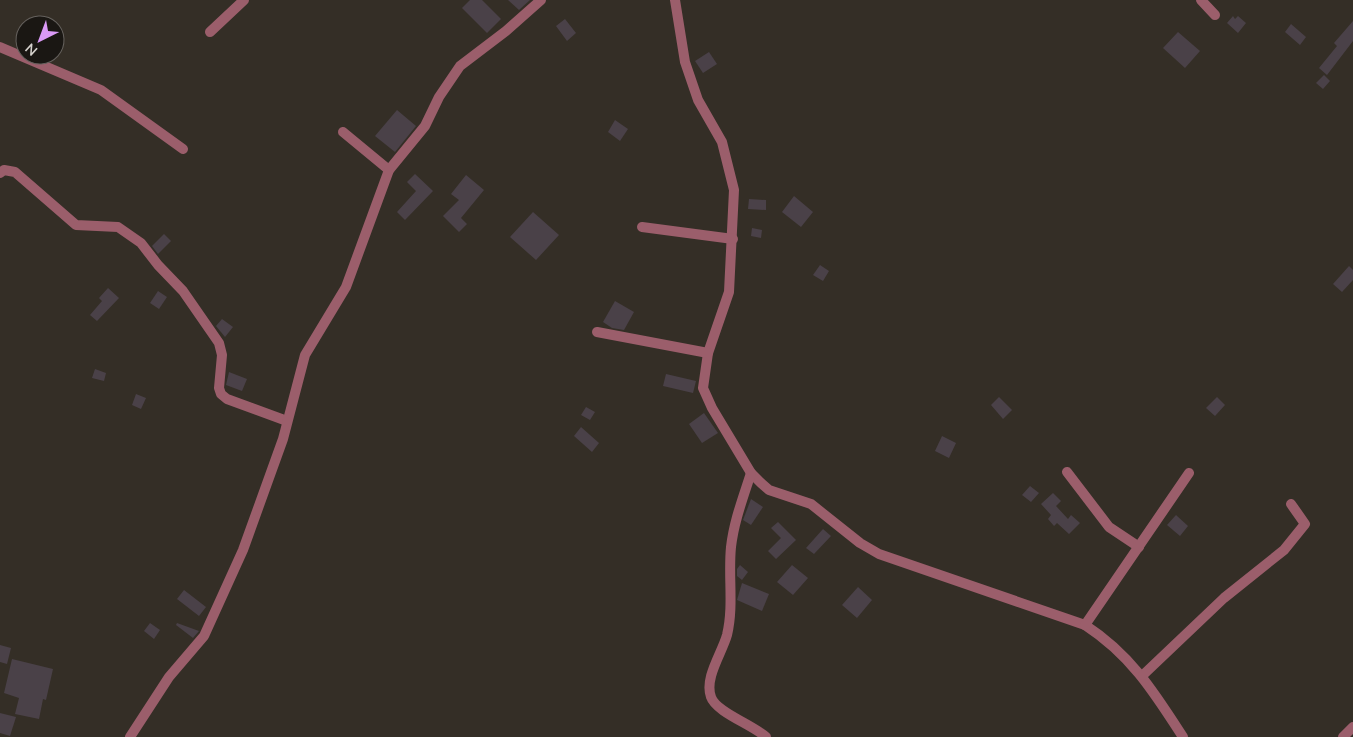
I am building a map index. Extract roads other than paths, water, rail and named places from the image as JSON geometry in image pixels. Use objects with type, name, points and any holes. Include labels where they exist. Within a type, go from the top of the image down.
[{"type":"street","points":[[210,32],[244,0]]},
{"type":"street","points":[[130,737],[169,677],[204,636],[243,550],[284,439],[305,355],[346,287],[389,170],[425,126],[438,97],[460,66],[541,0]]},
{"type":"street","points":[[676,0],[685,62],[698,100],[722,142],[734,190],[730,292],[708,353],[704,388],[712,408],[751,473],[769,490],[811,504],[860,543],[879,554],[1085,625],[1102,636],[1143,675],[1183,737]]},
{"type":"street","points":[[1201,0],[1215,15]]},
{"type":"street","points":[[0,47],[101,90],[183,149]]},
{"type":"street","points":[[343,132],[389,170]]},
{"type":"street","points":[[0,172],[4,170],[15,172],[76,225],[118,227],[132,236],[183,291],[219,343],[222,355],[219,388],[221,394],[227,399],[287,421]]},
{"type":"street","points":[[642,227],[733,239]]},
{"type":"street","points":[[598,332],[708,353]]},
{"type":"street","points":[[1067,472],[1109,527],[1139,547]]},
{"type":"street","points":[[751,473],[734,522],[731,550],[732,579],[727,634],[709,684],[711,697],[717,705],[766,737]]},
{"type":"street","points":[[1085,625],[1189,473]]},
{"type":"street","points":[[1143,675],[1224,598],[1284,550],[1305,524],[1292,504]]},
{"type":"street","points":[[1343,737],[1353,727]]}]
